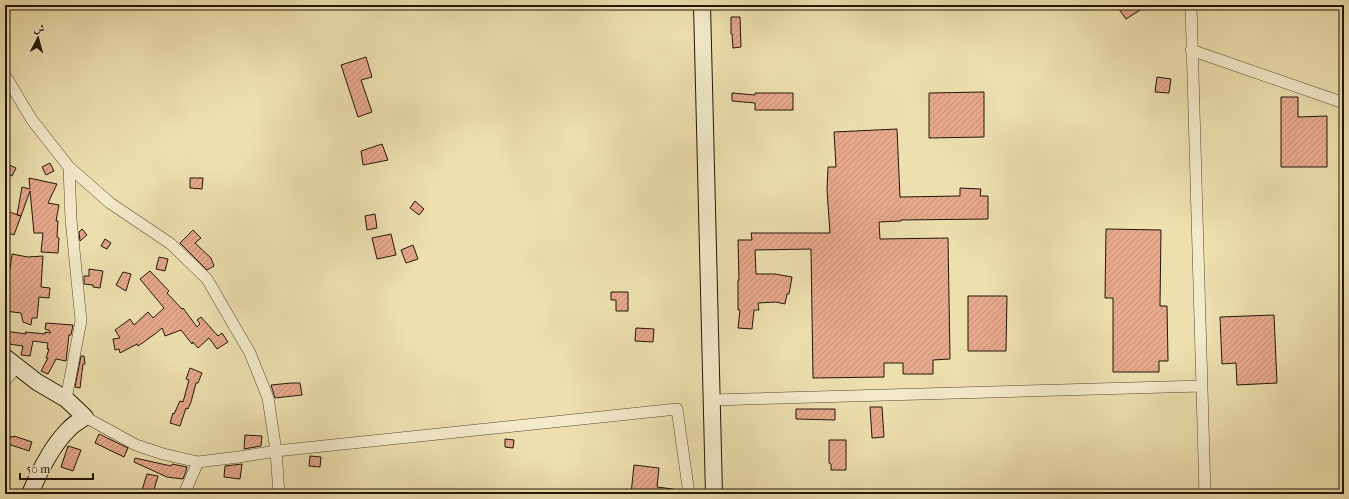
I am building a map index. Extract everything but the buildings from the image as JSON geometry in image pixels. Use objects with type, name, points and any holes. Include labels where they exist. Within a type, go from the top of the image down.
[{"type":"street","points":[[702,5],[714,494]]},
{"type":"street","points":[[1191,5],[1191,50],[1205,494]]},
{"type":"street","points":[[1191,50],[1344,103]]},
{"type":"street","points":[[5,75],[32,120],[69,167],[110,202],[171,244],[207,279],[250,353],[268,398],[276,451],[278,494]]},
{"type":"street","points":[[66,400],[81,320],[71,219],[69,167]]},
{"type":"street","points":[[5,381],[11,362],[37,382],[66,400],[85,417],[136,445],[163,454],[198,462],[276,451],[676,409],[689,494]]},
{"type":"street","points":[[712,400],[1202,386]]},
{"type":"street","points":[[30,494],[54,446],[68,429],[85,417]]},
{"type":"street","points":[[184,494],[198,462]]}]
